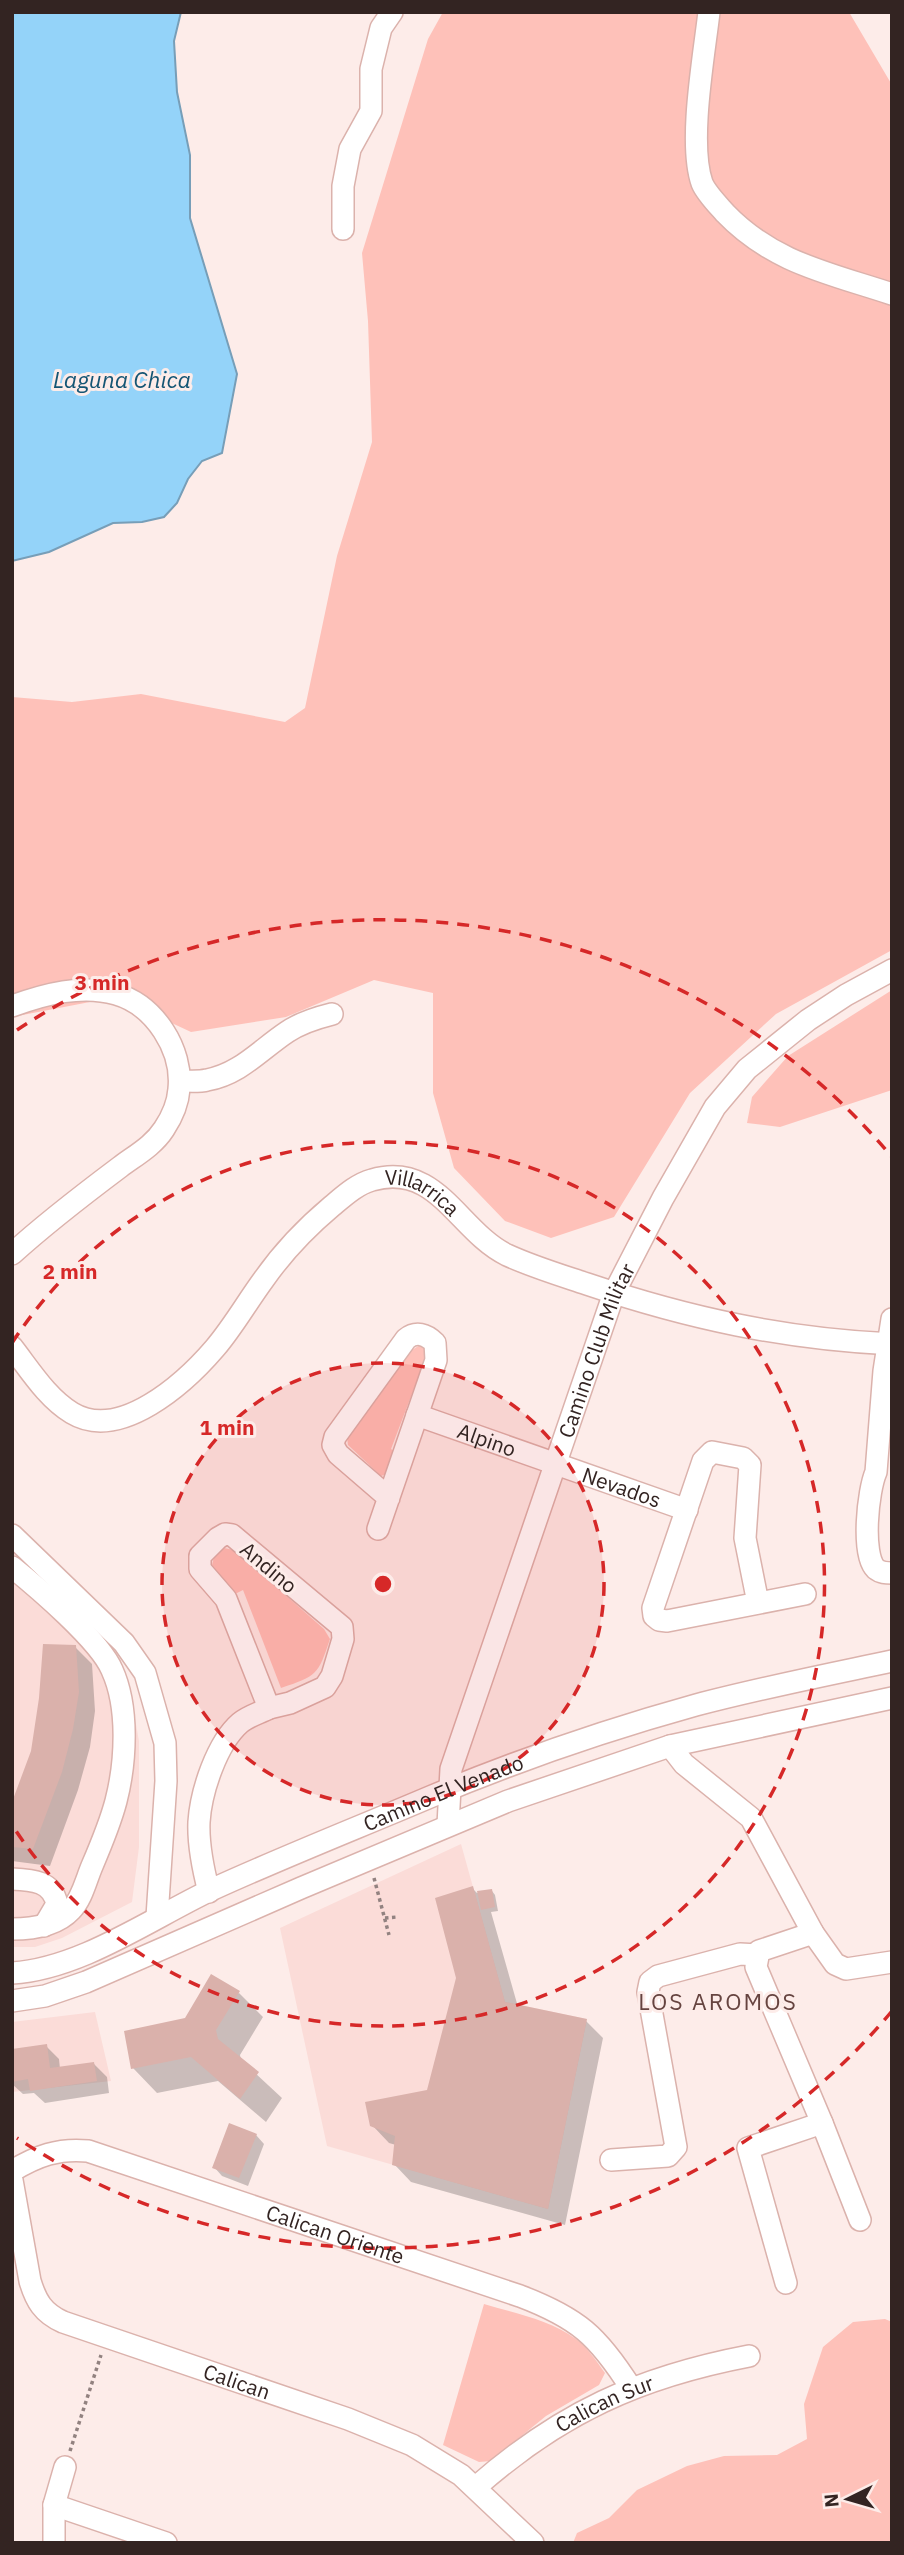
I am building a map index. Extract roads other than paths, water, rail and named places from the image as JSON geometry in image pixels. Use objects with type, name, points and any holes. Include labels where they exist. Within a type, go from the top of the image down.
[{"type":"street","points":[[343,229],[343,186],[351,149],[371,111],[371,69],[382,28],[392,12]]},
{"type":"street","points":[[709,12],[697,119],[698,154],[703,184],[720,207],[754,240],[791,261],[892,294]]},
{"type":"street","name":"Camino Club Militar","points":[[448,1825],[451,1769],[614,1293],[692,1144],[733,1084],[768,1050],[808,1020],[892,970]]},
{"type":"street","points":[[12,1006],[41,996],[75,990],[93,989],[125,997],[147,1011],[163,1031],[174,1054],[180,1081],[173,1112],[156,1140],[12,1254]]},
{"type":"street","points":[[180,1081],[206,1081],[223,1075],[247,1064],[295,1027],[332,1014]]},
{"type":"street","name":"Villarrica","points":[[12,1347],[50,1396],[73,1414],[101,1422],[125,1418],[167,1392],[206,1359],[265,1277],[323,1213],[356,1188],[382,1178],[414,1180],[430,1187],[475,1233],[507,1255],[614,1293],[680,1313],[746,1328],[811,1338],[890,1344]]},
{"type":"street","points":[[892,1319],[884,1371],[884,1472],[871,1487],[868,1527],[869,1551],[874,1567],[880,1572],[892,1573]]},
{"type":"street","points":[[378,1529],[389,1498],[417,1415],[437,1354],[435,1343],[426,1335],[419,1334],[406,1339],[335,1437],[333,1445],[338,1454],[389,1498]]},
{"type":"street","name":"Alpino","points":[[417,1415],[512,1447],[555,1465]]},
{"type":"street","name":"Nevados","points":[[758,1603],[745,1538],[751,1472],[748,1462],[743,1458],[715,1452],[708,1454],[703,1461],[653,1608],[656,1618],[667,1621],[805,1594]]},
{"type":"street","name":"Nevados","points":[[555,1465],[687,1510]]},
{"type":"street","name":"Andino","points":[[209,1892],[202,1866],[199,1821],[210,1778],[226,1738],[243,1721],[325,1687],[332,1676],[344,1639],[343,1630],[232,1535],[225,1534],[200,1556],[200,1569],[226,1599],[270,1708]]},
{"type":"street","points":[[12,1535],[124,1643],[145,1673],[165,1743],[166,1781],[158,1917]]},
{"type":"street","points":[[12,1567],[42,1592],[97,1648],[112,1668],[122,1709],[121,1767],[116,1800],[107,1830],[82,1890],[71,1910],[44,1926],[12,1929]]},
{"type":"street","name":"Camino El Venado","points":[[12,1973],[37,1970],[70,1960],[209,1892],[448,1790],[580,1741],[755,1690],[892,1661]]},
{"type":"street","name":"Camino El Venado","points":[[12,2001],[45,1996],[86,1982],[508,1801],[670,1746],[711,1735],[892,1698]]},
{"type":"street","points":[[670,1746],[684,1764],[751,1818],[813,1933],[835,1964],[846,1969],[892,1962]]},
{"type":"street","points":[[12,1879],[36,1880],[51,1889],[57,1904],[44,1926]]},
{"type":"street","points":[[813,1933],[765,1948],[758,1955],[756,1967],[860,2220]]},
{"type":"street","points":[[611,2160],[668,2157],[676,2147],[648,1992],[650,1982],[658,1976],[732,1956],[748,1953],[758,1955]]},
{"type":"street","points":[[786,2283],[748,2148],[822,2123]]},
{"type":"street","name":"Calican Oriente","points":[[12,2171],[44,2154],[59,2150],[88,2151],[520,2296],[561,2313],[584,2329],[605,2350],[631,2388]]},
{"type":"street","name":"Calican","points":[[12,2180],[27,2267],[38,2304],[54,2318],[412,2445],[439,2460],[476,2487],[533,2543]]},
{"type":"street","name":"Calican Sur","points":[[476,2487],[532,2441],[587,2407],[631,2388],[687,2370],[749,2356]]},
{"type":"street","points":[[54,2543],[54,2505],[65,2467]]},
{"type":"street","points":[[54,2505],[166,2543]]},
{"type":"water","name":"Laguna Chica","points":[[12,12],[181,12],[174,41],[177,92],[190,155],[190,218],[237,374],[222,453],[202,461],[188,479],[177,503],[164,517],[142,522],[113,523],[49,552],[12,561]]},
{"type":"district","name":"LOS AROMOS","points":[[718,2001]]}]
